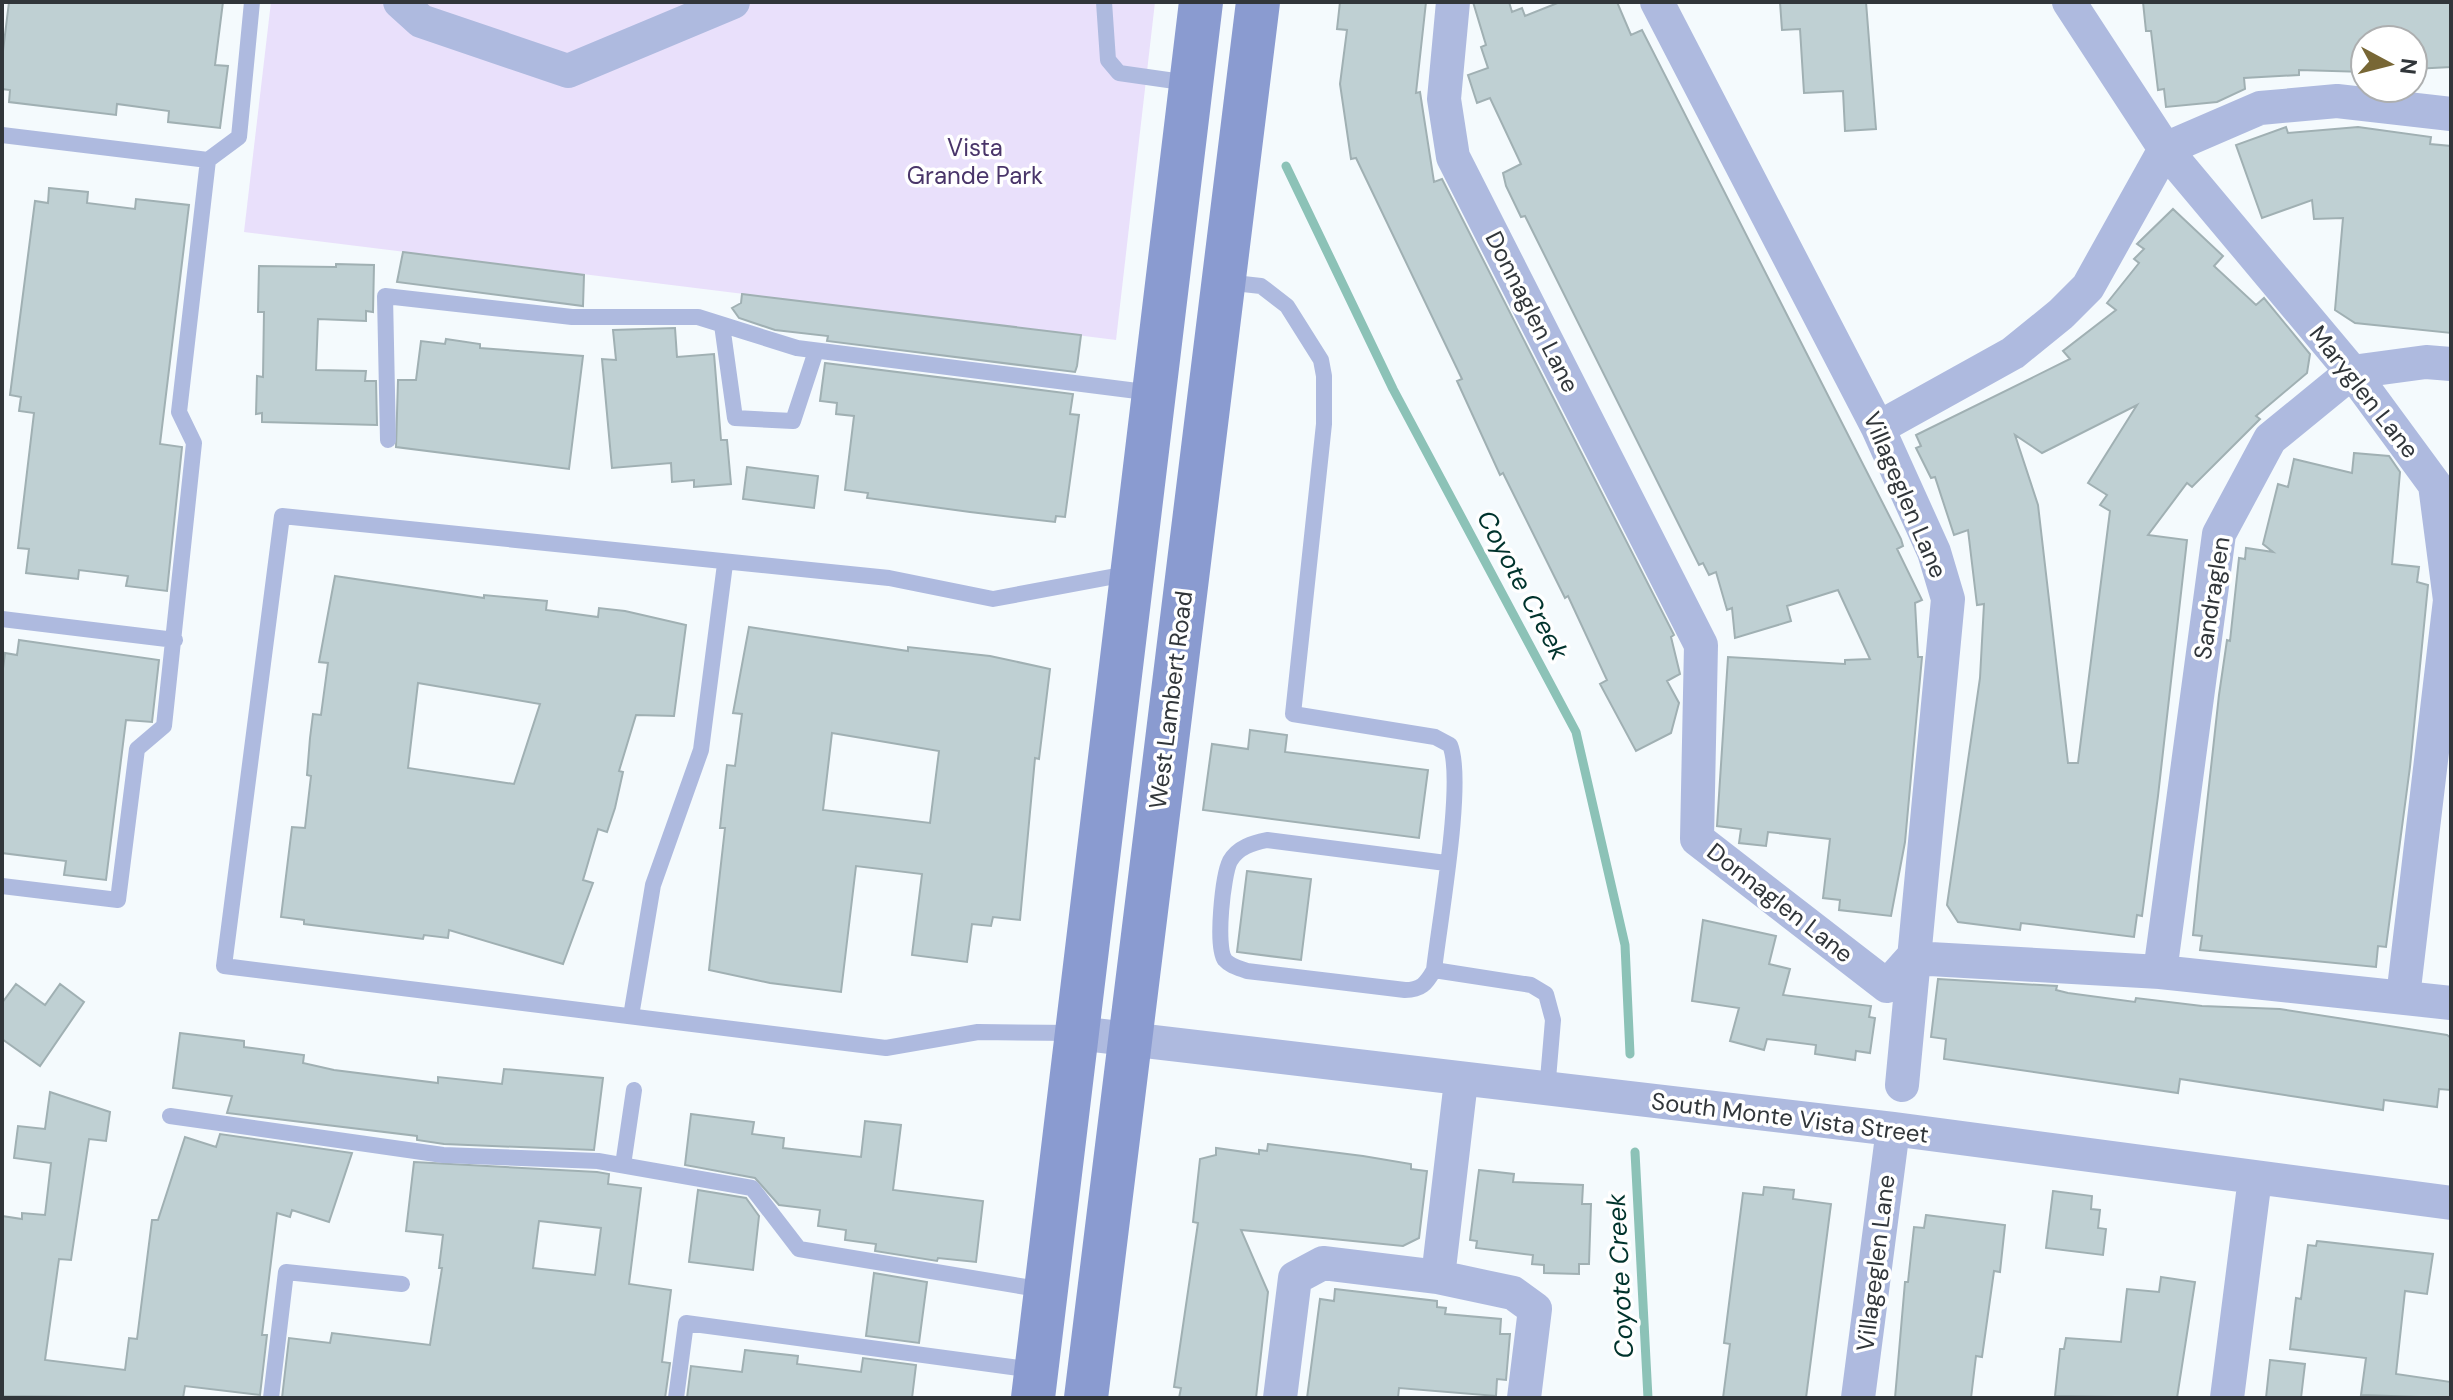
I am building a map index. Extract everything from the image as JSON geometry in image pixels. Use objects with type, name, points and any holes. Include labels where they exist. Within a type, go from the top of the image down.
[{"type":"main road","points":[[1034,1384],[1201,2]]},
{"type":"main road","name":"West Lambert Road","points":[[1086,1398],[1258,2]]},
{"type":"street","points":[[400,2],[421,21],[568,71],[733,2]]},
{"type":"street","name":"Donnaglen Lane","points":[[1453,2],[1444,99],[1453,157],[1701,645],[1697,839],[1887,986],[1912,958]]},
{"type":"street","name":"Villageglen Lane","points":[[1657,2],[1878,428],[1934,552],[1948,599],[1902,1085]]},
{"type":"street","name":"Maryglen Lane","points":[[2069,2],[2165,149],[2352,372],[2435,485],[2445,541],[2450,600],[2403,997]]},
{"type":"street","points":[[1878,428],[2013,353],[2061,314],[2088,287],[2165,149],[2260,108],[2337,101],[2451,114]]},
{"type":"street","points":[[2352,372],[2426,362],[2451,364]]},
{"type":"street","name":"Sandraglen","points":[[2160,972],[2219,534],[2270,439],[2352,372]]},
{"type":"street","points":[[1912,958],[2160,972],[2451,1003]]},
{"type":"street","name":"South Monte Vista Street","points":[[1077,1033],[1129,1037],[1461,1081],[1893,1129],[2451,1203]]},
{"type":"street","points":[[1438,1277],[1461,1081]]},
{"type":"street","name":"Villageglen Lane","points":[[1858,1398],[1893,1129]]},
{"type":"street","points":[[2227,1398],[2255,1178]]},
{"type":"street","points":[[1280,1398],[1295,1278],[1323,1263],[1438,1277],[1513,1293],[1535,1309],[1524,1398]]},
{"type":"lane","points":[[2,135],[208,160],[239,137],[252,2]]},
{"type":"lane","points":[[1104,2],[1108,60],[1119,73],[1191,84]]},
{"type":"lane","points":[[2,886],[118,900],[137,749],[164,726],[175,640],[194,443],[179,412],[208,160]]},
{"type":"lane","points":[[1223,282],[1261,286],[1287,306],[1313,346],[1324,376],[1324,424],[1293,714],[1421,733],[1450,745],[1457,766],[1434,970],[1426,984],[1417,990],[1405,990],[1247,971],[1227,963],[1221,953],[1220,927],[1231,859],[1253,842],[1267,840],[1446,863]]},
{"type":"lane","points":[[388,440],[385,296],[572,317],[698,317],[816,351],[1154,393]]},
{"type":"lane","points":[[722,325],[735,418],[793,421],[816,351]]},
{"type":"lane","points":[[1077,1033],[978,1032],[886,1048],[224,966],[282,516],[725,564],[889,578],[993,599],[1132,573]]},
{"type":"lane","points":[[631,1016],[653,885],[701,750],[725,564]]},
{"type":"lane","points":[[2,619],[175,640]]},
{"type":"lane","points":[[1434,970],[1531,985],[1546,994],[1553,1020],[1547,1091]]},
{"type":"lane","points":[[623,1165],[634,1090]]},
{"type":"lane","points":[[170,1116],[443,1155],[598,1161],[752,1188],[799,1249],[1046,1291]]},
{"type":"lane","points":[[271,1398],[286,1272],[402,1284]]},
{"type":"lane","points":[[676,1398],[686,1323],[1034,1384]]},
{"type":"green space","name":"Vista Grande Park","points":[[271,2],[1155,2],[1116,340],[244,232]]},
{"type":"building","points":[[9,2],[223,2],[215,65],[228,66],[220,128],[168,122],[169,111],[117,104],[116,115],[9,102],[10,90],[2,89],[2,59]]},
{"type":"building","points":[[1340,2],[1426,2],[1416,93],[1420,92],[1434,182],[1442,179],[1674,635],[1671,637],[1680,674],[1667,681],[1679,703],[1671,733],[1636,751],[1600,684],[1607,680],[1568,596],[1565,598],[1503,473],[1500,475],[1457,381],[1462,379],[1356,158],[1351,159],[1340,84],[1347,30],[1337,29]]},
{"type":"building","points":[[1473,2],[1509,2],[1512,12],[1522,8],[1525,16],[1560,2],[1617,2],[1631,35],[1642,30],[1901,539],[1903,546],[1897,549],[1922,600],[1915,603],[1918,657],[1922,657],[1905,842],[1891,916],[1839,910],[1840,900],[1823,898],[1830,839],[1768,832],[1766,846],[1739,843],[1741,829],[1717,826],[1728,657],[1845,664],[1845,660],[1870,659],[1838,590],[1787,606],[1791,621],[1735,638],[1732,608],[1727,610],[1716,572],[1709,575],[1703,563],[1699,565],[1525,216],[1521,217],[1506,186],[1503,173],[1521,164],[1490,98],[1477,103],[1468,75],[1488,68],[1481,47],[1486,45]]},
{"type":"building","points":[[1780,2],[1866,2],[1876,129],[1845,131],[1843,91],[1804,93],[1800,29],[1782,30]]},
{"type":"building","points":[[2143,2],[2451,2],[2451,67],[2429,68],[2429,24],[2349,24],[2349,72],[2299,70],[2299,75],[2244,78],[2245,89],[2217,102],[2166,107],[2164,89],[2158,90],[2151,31],[2146,31]]},
{"type":"building","points":[[2286,127],[2288,133],[2358,127],[2431,137],[2430,144],[2451,146],[2451,333],[2355,323],[2335,310],[2343,218],[2314,219],[2312,200],[2262,218],[2236,145]]},
{"type":"building","points":[[49,188],[88,192],[87,203],[135,209],[136,199],[189,205],[160,444],[182,447],[167,591],[126,586],[128,576],[79,570],[78,579],[26,573],[29,549],[18,548],[34,413],[19,411],[21,397],[10,395],[35,201],[48,203]]},
{"type":"building","points":[[2173,209],[2223,256],[2214,266],[2256,305],[2264,298],[2310,354],[2307,373],[2256,416],[2260,419],[2192,487],[2187,483],[2148,535],[2187,540],[2142,916],[2137,915],[2134,937],[2021,923],[2020,930],[1958,922],[1947,905],[1980,678],[1984,604],[1977,605],[1968,530],[1954,535],[1935,477],[1931,478],[1916,448],[1921,446],[1916,435],[2070,359],[2063,351],[2116,310],[2107,303],[2139,263],[2134,259],[2144,249],[2137,244]],"holes":[[[2137,405],[2088,483],[2107,495],[2100,505],[2110,511],[2078,763],[2068,763],[2038,505],[2015,435],[2042,453]]]},
{"type":"building","points":[[403,252],[584,275],[583,306],[397,282]]},
{"type":"building","points":[[336,264],[374,265],[373,312],[366,311],[366,321],[318,319],[316,370],[366,371],[365,381],[376,381],[377,425],[262,422],[262,413],[256,414],[257,376],[263,377],[264,312],[258,312],[259,266],[336,267]]},
{"type":"building","points":[[742,294],[1081,335],[1077,366],[1075,372],[827,341],[828,336],[775,330],[739,318],[732,308],[741,303]]},
{"type":"building","points":[[675,328],[677,357],[714,354],[721,440],[727,440],[731,484],[694,487],[694,480],[672,482],[671,463],[612,468],[602,359],[616,360],[613,330]]},
{"type":"building","points":[[446,339],[480,344],[480,348],[583,356],[569,469],[396,447],[398,380],[416,380],[421,341],[445,344]]},
{"type":"building","points":[[825,363],[1073,394],[1070,414],[1079,415],[1065,517],[1056,516],[1055,522],[970,512],[867,498],[868,493],[845,490],[854,416],[836,414],[837,403],[820,401]]},
{"type":"building","points":[[2354,453],[2389,456],[2400,472],[2392,564],[2419,567],[2417,582],[2428,585],[2410,767],[2386,947],[2378,946],[2376,967],[2200,950],[2202,936],[2193,935],[2219,695],[2227,640],[2230,641],[2239,558],[2245,559],[2246,548],[2273,552],[2263,544],[2278,484],[2288,487],[2294,459],[2352,473]]},
{"type":"building","points":[[747,467],[818,476],[814,508],[743,499]]},
{"type":"building","points":[[335,576],[484,598],[484,595],[547,601],[546,610],[598,617],[599,608],[625,611],[686,625],[674,716],[636,715],[619,771],[623,772],[615,808],[607,832],[598,829],[583,880],[593,883],[563,964],[449,930],[448,938],[424,935],[423,939],[304,924],[304,920],[281,917],[292,827],[305,828],[313,714],[321,715],[328,663],[319,662]],"holes":[[[418,683],[540,704],[514,784],[408,768]]]},
{"type":"building","points":[[749,627],[908,651],[908,647],[990,656],[1050,669],[1039,759],[1035,758],[1020,920],[993,917],[991,926],[972,924],[967,962],[912,955],[922,874],[856,866],[841,992],[770,983],[709,970],[725,828],[720,828],[727,765],[735,766],[742,714],[733,713]],"holes":[[[832,733],[939,751],[930,823],[823,810]]]},
{"type":"building","points":[[19,640],[159,660],[152,722],[126,720],[106,880],[64,875],[66,861],[2,853],[2,676],[5,653],[17,655]]},
{"type":"building","points":[[1250,730],[1287,735],[1285,752],[1428,770],[1419,838],[1203,810],[1212,744],[1248,749]]},
{"type":"building","points":[[1247,871],[1311,879],[1301,960],[1237,952]]},
{"type":"building","points":[[1703,920],[1776,936],[1769,964],[1790,969],[1783,995],[1871,1006],[1869,1017],[1875,1018],[1870,1053],[1856,1051],[1855,1060],[1815,1054],[1816,1045],[1767,1039],[1764,1050],[1730,1041],[1739,1008],[1692,1001]]},
{"type":"building","points":[[1938,979],[2057,986],[2056,990],[2068,993],[2135,1002],[2136,998],[2202,1006],[2280,1009],[2447,1035],[2451,1038],[2451,1090],[2439,1089],[2437,1107],[2384,1100],[2383,1110],[2180,1079],[2178,1093],[1944,1059],[1946,1039],[1931,1037]]},
{"type":"building","points":[[16,984],[45,1005],[60,984],[84,1002],[40,1066],[2,1039],[2,1003]]},
{"type":"building","points":[[180,1033],[244,1041],[244,1047],[304,1055],[303,1063],[334,1070],[438,1083],[438,1077],[502,1084],[504,1069],[603,1078],[594,1150],[444,1144],[417,1140],[417,1136],[227,1113],[232,1096],[173,1088]]},
{"type":"building","points":[[50,1092],[110,1112],[106,1141],[89,1139],[71,1260],[59,1259],[45,1360],[125,1370],[129,1338],[137,1339],[152,1220],[158,1220],[185,1137],[216,1147],[220,1134],[352,1153],[329,1222],[292,1210],[290,1217],[277,1213],[262,1335],[267,1335],[260,1395],[185,1386],[183,1398],[2,1396],[2,1216],[22,1219],[22,1213],[45,1215],[51,1163],[14,1158],[18,1126],[45,1129]]},
{"type":"building","points":[[691,1114],[754,1122],[752,1134],[784,1138],[783,1148],[861,1157],[865,1121],[901,1125],[893,1190],[983,1201],[976,1262],[938,1258],[937,1261],[875,1251],[876,1244],[845,1240],[846,1230],[818,1226],[820,1210],[779,1205],[755,1178],[685,1165]]},
{"type":"building","points":[[1268,1144],[1411,1164],[1411,1169],[1427,1171],[1419,1238],[1403,1246],[1241,1230],[1268,1292],[1256,1398],[1179,1398],[1181,1388],[1174,1387],[1198,1223],[1193,1222],[1200,1159],[1216,1155],[1216,1148],[1259,1154],[1259,1150],[1267,1151]]},
{"type":"building","points":[[414,1162],[597,1172],[609,1174],[608,1184],[641,1188],[629,1284],[671,1290],[662,1362],[670,1363],[665,1398],[282,1398],[289,1338],[330,1343],[332,1333],[430,1345],[442,1268],[439,1268],[443,1235],[406,1231]],"holes":[[[539,1221],[601,1228],[595,1275],[533,1268]]]},
{"type":"building","points":[[1479,1170],[1514,1174],[1513,1182],[1583,1185],[1582,1204],[1591,1204],[1589,1264],[1579,1264],[1579,1274],[1544,1273],[1544,1265],[1532,1264],[1533,1255],[1476,1248],[1477,1241],[1470,1240]]},
{"type":"building","points":[[1764,1187],[1794,1190],[1793,1199],[1831,1204],[1806,1398],[1723,1398],[1730,1344],[1724,1343],[1743,1193],[1763,1195]]},
{"type":"building","points":[[698,1190],[746,1198],[759,1216],[753,1270],[689,1262]]},
{"type":"building","points":[[2053,1191],[2092,1196],[2091,1209],[2100,1210],[2098,1228],[2106,1229],[2103,1255],[2046,1248]]},
{"type":"building","points":[[1926,1215],[2005,1225],[2000,1272],[1994,1271],[1982,1357],[1976,1356],[1971,1398],[1895,1398],[1905,1282],[1908,1282],[1914,1227],[1924,1228]]},
{"type":"building","points":[[2317,1241],[2433,1254],[2427,1294],[2405,1291],[2396,1374],[2451,1382],[2451,1398],[2361,1395],[2366,1358],[2290,1349],[2296,1298],[2301,1299],[2308,1245],[2316,1246]]},
{"type":"building","points":[[874,1273],[927,1282],[919,1343],[866,1336]]},
{"type":"building","points":[[2161,1277],[2195,1282],[2177,1398],[2055,1396],[2060,1349],[2064,1349],[2066,1338],[2121,1342],[2127,1289],[2159,1292]]},
{"type":"building","points":[[1335,1289],[1437,1301],[1437,1307],[1446,1308],[1445,1314],[1501,1319],[1500,1334],[1510,1334],[1506,1380],[1497,1379],[1496,1396],[1399,1388],[1398,1398],[1307,1398],[1320,1299],[1334,1301]]},
{"type":"building","points":[[745,1350],[798,1356],[797,1364],[861,1372],[863,1358],[916,1365],[912,1398],[687,1398],[691,1366],[742,1372]]},
{"type":"building","points":[[2270,1360],[2305,1364],[2301,1398],[2266,1398]]},
{"type":"waterway","name":"Coyote Creek","points":[[1286,166],[1393,389],[1576,732],[1625,945],[1630,1054]]},
{"type":"waterway","name":"Coyote Creek","points":[[1635,1152],[1648,1398]]}]
